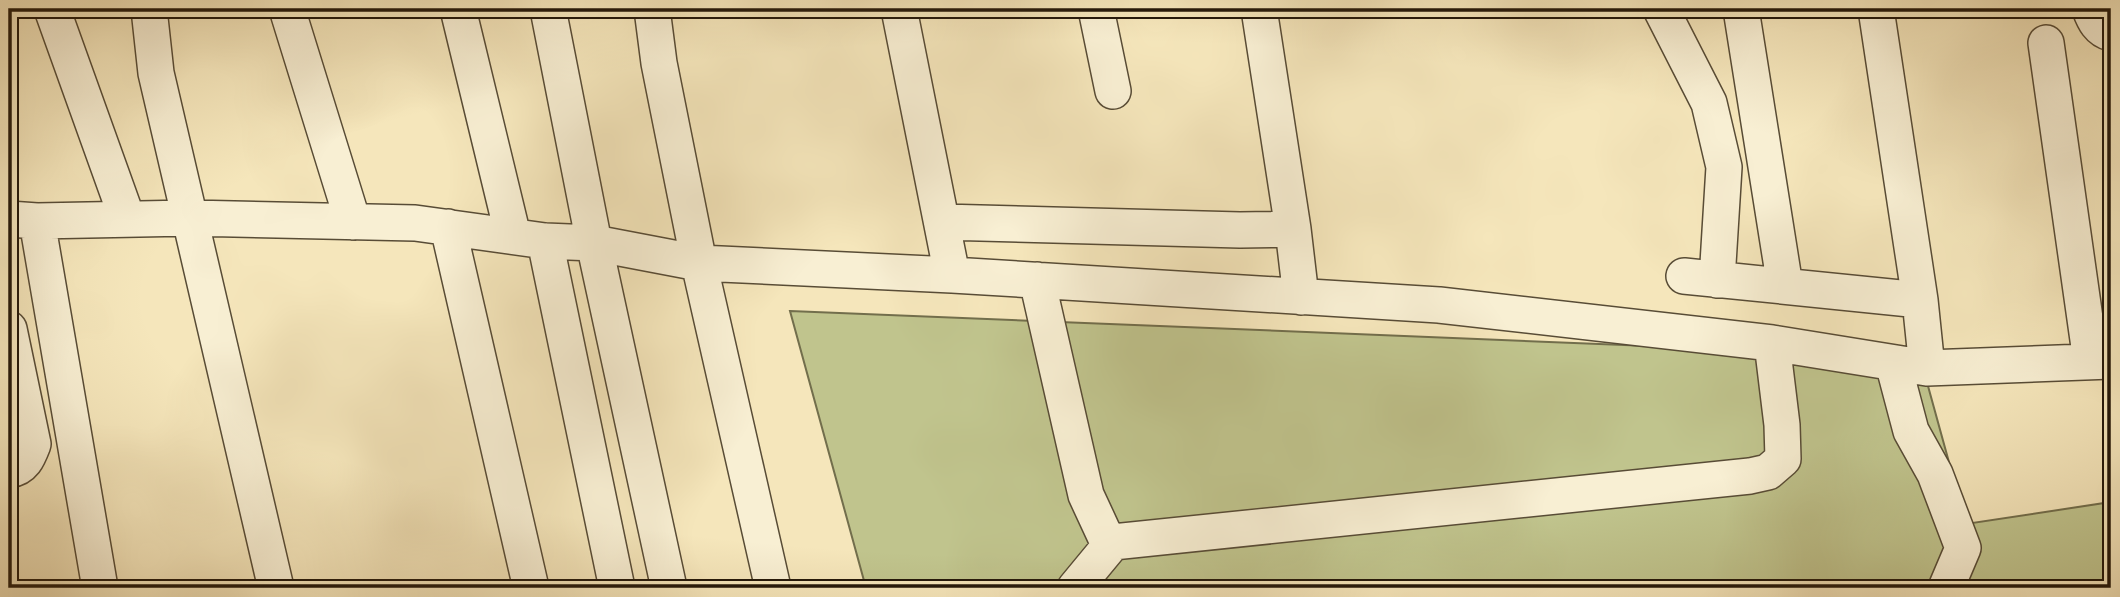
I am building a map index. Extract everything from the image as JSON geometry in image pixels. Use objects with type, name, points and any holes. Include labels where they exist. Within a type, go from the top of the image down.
[{"type":"street","points":[[52,9],[127,218]]},
{"type":"street","points":[[149,9],[156,73],[276,588]]},
{"type":"street","points":[[287,9],[353,222]]},
{"type":"street","points":[[458,9],[529,238],[617,588]]},
{"type":"street","points":[[548,9],[594,243],[669,588]]},
{"type":"street","points":[[652,9],[659,63],[699,263],[773,588]]},
{"type":"street","points":[[899,9],[952,275]]},
{"type":"street","points":[[1096,9],[1113,91]]},
{"type":"street","points":[[1259,9],[1301,297]]},
{"type":"street","points":[[1661,9],[1709,103],[1724,167],[1701,278],[1920,300]]},
{"type":"street","points":[[1741,9],[1785,286]]},
{"type":"street","points":[[1877,9],[1920,300],[1910,365],[1912,431],[1936,474],[1963,548],[1946,588]]},
{"type":"street","points":[[2090,9],[2095,21],[2111,33]]},
{"type":"street","points":[[100,588],[23,220],[190,218],[415,223],[529,238],[594,243],[699,263],[952,275],[1439,305],[1772,343],[1910,365],[2101,361],[2046,43]]},
{"type":"street","points":[[942,222],[1293,229]]},
{"type":"street","points":[[448,227],[531,588]]},
{"type":"street","points":[[1037,280],[1086,495],[1105,536],[1113,542],[1768,472],[1783,458],[1782,425],[1772,343]]},
{"type":"street","points":[[9,329],[33,444],[27,460],[14,470],[9,470]]},
{"type":"street","points":[[1075,588],[1113,542]]},
{"type":"green space","points":[[790,311],[1920,357],[1966,524],[2111,502],[2111,588],[866,588]]}]
